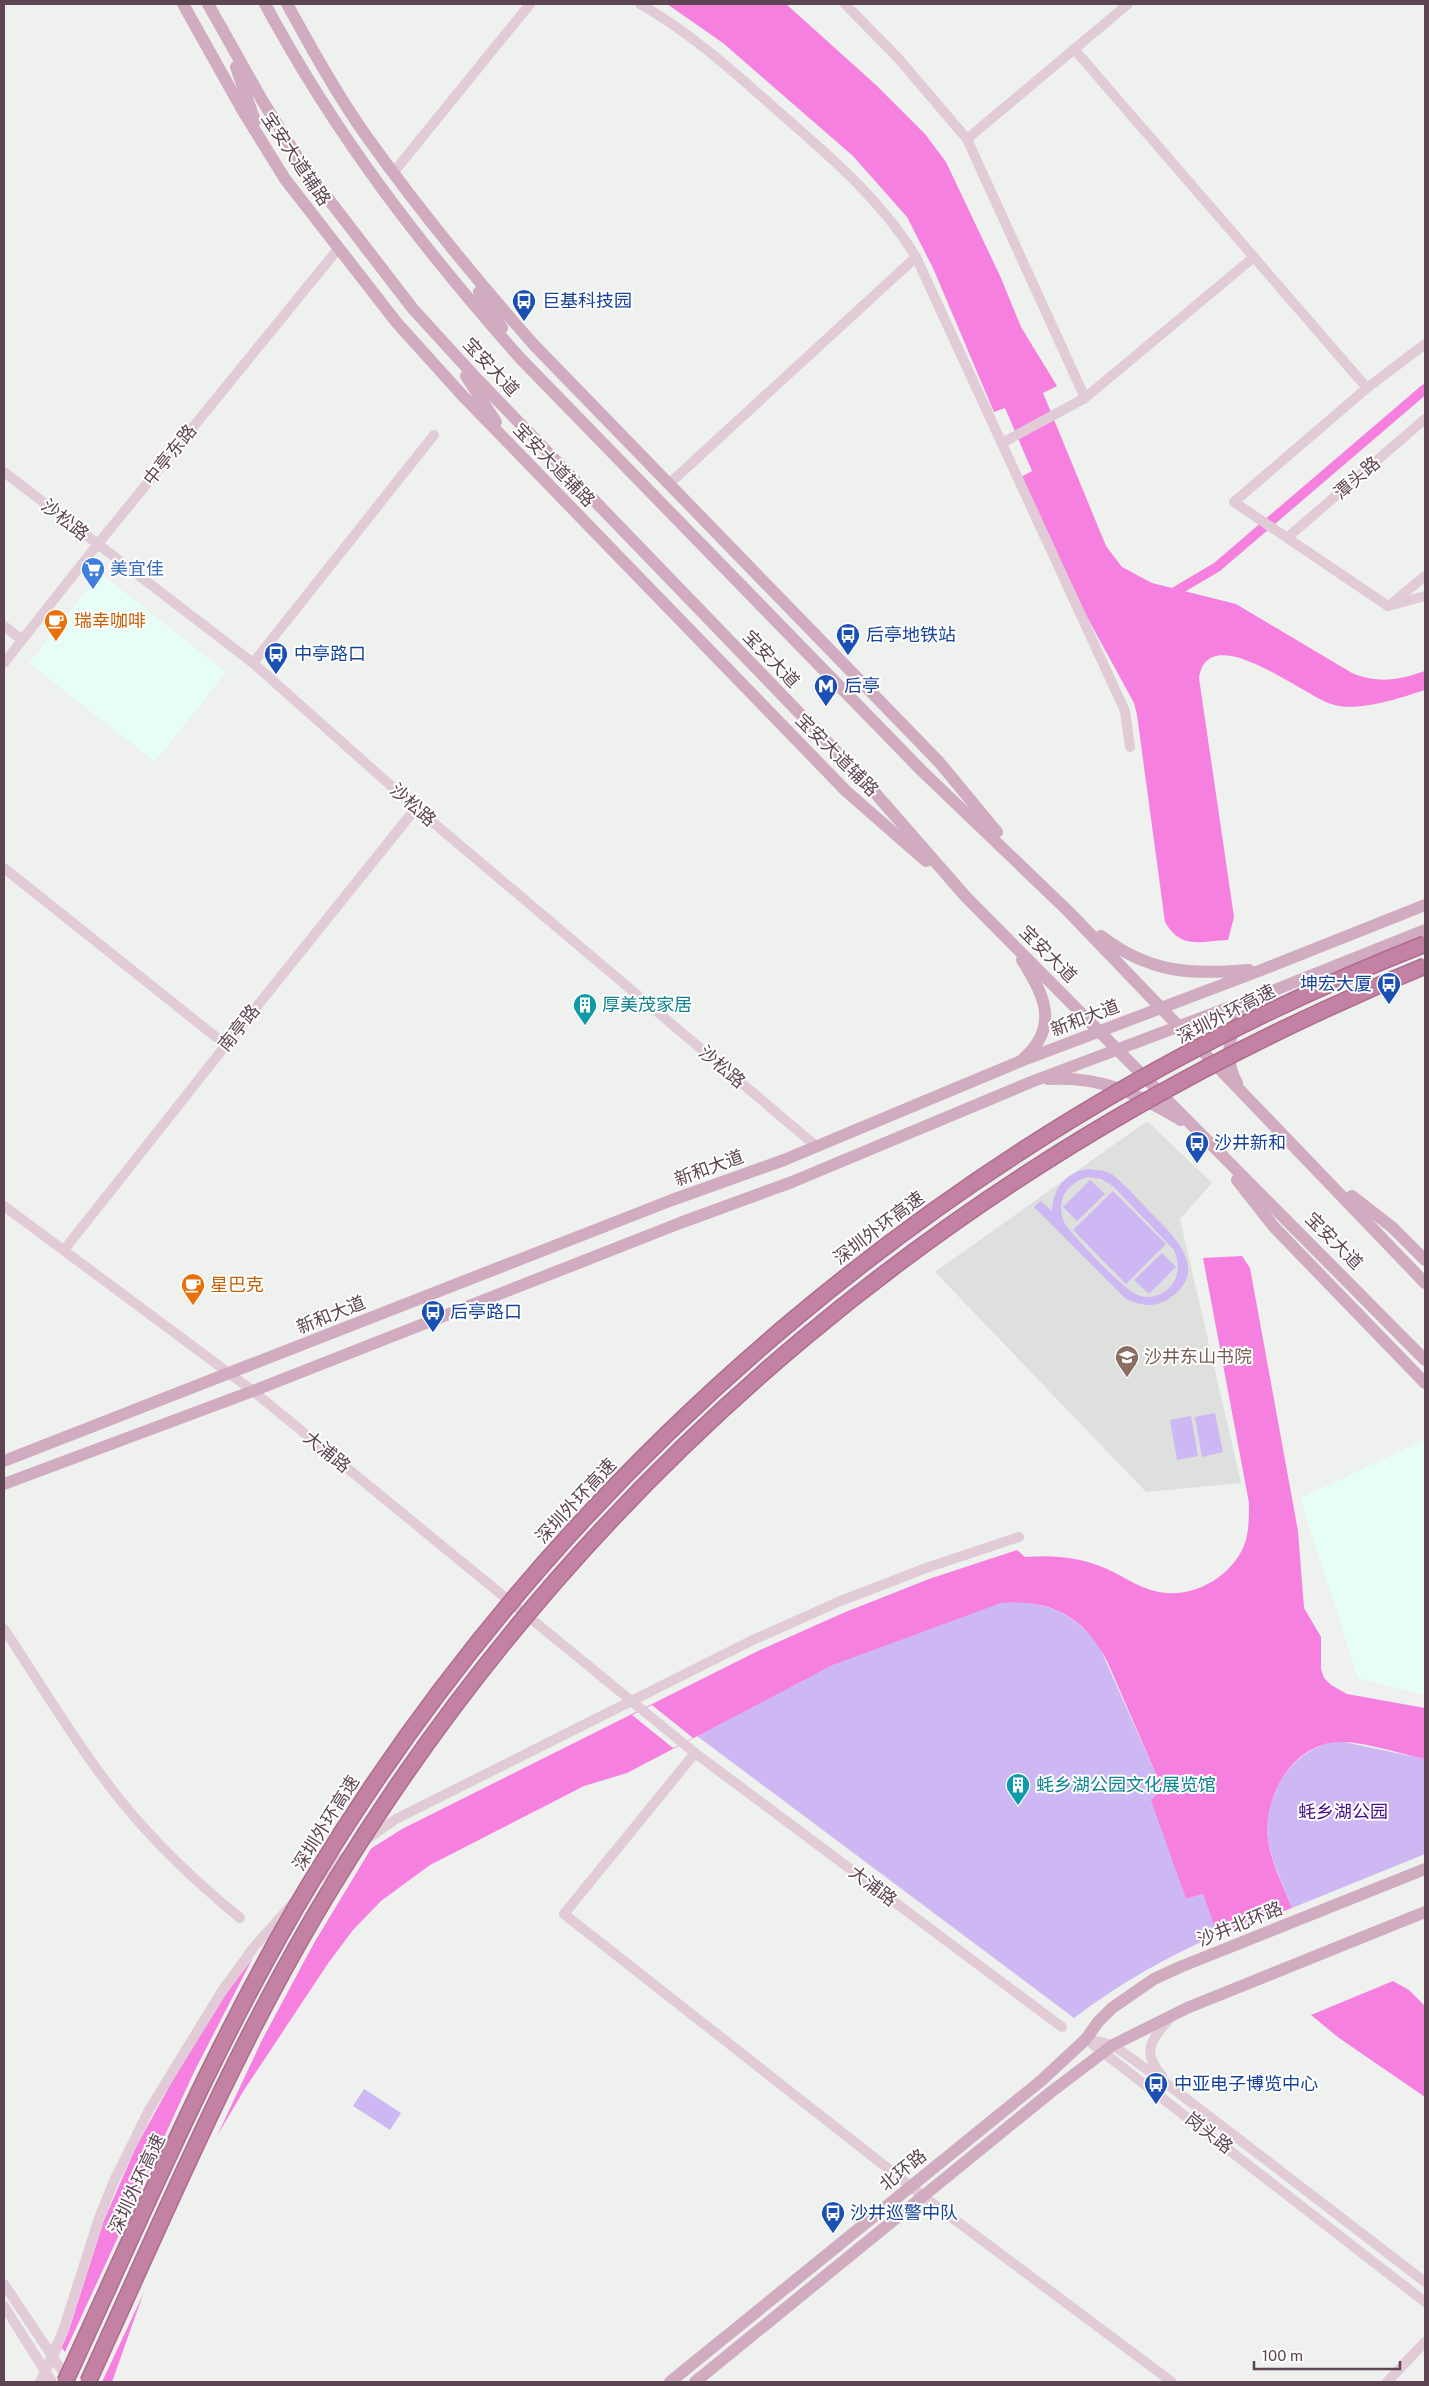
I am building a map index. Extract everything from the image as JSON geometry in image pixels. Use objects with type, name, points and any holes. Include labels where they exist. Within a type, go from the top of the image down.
[{"type":"highway","name":"深圳外环高速","points":[[66,2382],[232,2025],[314,1878],[374,1783],[462,1662],[546,1560],[616,1484],[702,1399],[787,1324],[874,1254],[966,1188],[1061,1126],[1201,1047],[1311,993],[1425,944]]},
{"type":"highway","points":[[88,2382],[242,2051],[276,1985],[331,1888],[391,1794],[456,1703],[525,1616],[598,1532],[676,1452],[758,1376],[858,1293],[977,1205],[1080,1139],[1194,1074],[1319,1012],[1425,966]]},
{"type":"main road","name":"宝安大道辅路","points":[[183,4],[285,178],[397,323],[509,444],[846,791],[966,897]]},
{"type":"main road","name":"宝安大道","points":[[208,4],[262,100],[304,166],[414,309],[447,346],[862,778],[966,897],[1196,1130],[1323,1254],[1425,1360]]},
{"type":"main road","name":"宝安大道","points":[[264,4],[311,86],[350,147],[401,217],[457,288],[520,358],[922,771],[1068,911],[1425,1282]]},
{"type":"main road","points":[[287,4],[327,76],[394,173],[458,257],[534,345],[670,482],[939,762],[1030,873]]},
{"type":"main road","points":[[223,31],[264,145]]},
{"type":"main road","points":[[458,257],[520,358]]},
{"type":"main road","points":[[447,346],[509,444]]},
{"type":"main road","name":"新和大道","points":[[4,1461],[816,1146],[1021,1061],[1264,969],[1425,905]]},
{"type":"main road","points":[[1068,911],[1112,944],[1134,957],[1157,967],[1198,973],[1264,969]]},
{"type":"main road","points":[[4,1484],[253,1391],[662,1230],[792,1182],[1030,1082],[1270,992],[1425,930]]},
{"type":"main road","points":[[1005,936],[1038,984],[1045,1004],[1044,1026],[1041,1036],[1029,1054],[1021,1061]]},
{"type":"main road","points":[[1240,1089],[1230,1062],[1229,1045],[1232,1033],[1236,1022],[1250,1004],[1270,992]]},
{"type":"main road","points":[[1030,1082],[1064,1078],[1114,1085],[1144,1098],[1196,1130]]},
{"type":"main road","points":[[1210,1144],[1274,1227],[1425,1383]]},
{"type":"main road","points":[[1322,1173],[1393,1228],[1425,1260]]},
{"type":"main road","name":"沙井北环路","points":[[1086,2039],[1098,2022],[1128,1996],[1172,1971],[1425,1869]]},
{"type":"main road","points":[[1102,2052],[1173,2014],[1425,1912]]},
{"type":"main road","name":"北环路","points":[[670,2382],[1042,2080],[1086,2039]]},
{"type":"main road","name":"北环路","points":[[695,2382],[1102,2052]]},
{"type":"street","points":[[394,173],[530,4]]},
{"type":"street","points":[[640,4],[664,18],[716,56],[847,171],[900,230],[916,258],[1125,711],[1130,747]]},
{"type":"street","points":[[845,4],[898,58],[967,139],[1085,398]]},
{"type":"street","points":[[967,139],[1128,4]]},
{"type":"street","points":[[1074,49],[1367,388]]},
{"type":"street","name":"中亭东路","points":[[4,664],[97,545],[338,249]]},
{"type":"street","points":[[1002,443],[1085,398],[1254,257]]},
{"type":"street","points":[[670,482],[916,258]]},
{"type":"street","points":[[1425,344],[1367,388],[1234,502],[1388,606],[1425,596]]},
{"type":"street","name":"潭头路","points":[[1288,537],[1425,419]]},
{"type":"street","points":[[253,663],[434,435]]},
{"type":"street","name":"沙松路","points":[[4,472],[253,663],[416,808],[816,1146]]},
{"type":"street","points":[[1388,606],[1425,576]]},
{"type":"street","points":[[4,626],[22,640]]},
{"type":"street","name":"南亭路","points":[[64,1250],[226,1044],[416,808]]},
{"type":"street","points":[[4,868],[226,1044]]},
{"type":"street","name":"大浦路","points":[[4,1206],[253,1391],[695,1753],[1062,2028]]},
{"type":"street","points":[[46,2378],[63,2332],[98,2218],[131,2145],[169,2075],[222,1991],[272,1926],[331,1868],[396,1818],[753,1640],[838,1602],[926,1568],[1018,1538]]},
{"type":"street","points":[[4,1629],[88,1756],[121,1801],[177,1863],[240,1918]]},
{"type":"street","points":[[695,1753],[564,1914],[923,2196],[1172,2382]]},
{"type":"street","points":[[1171,2087],[1154,2066],[1150,2056],[1150,2045],[1173,2014]]},
{"type":"street","name":"岗头路","points":[[1086,2039],[1113,2045],[1171,2087],[1425,2282]]},
{"type":"street","name":"岗头路","points":[[1086,2039],[1425,2302]]},
{"type":"street","points":[[4,2284],[53,2360],[70,2382]]},
{"type":"street","points":[[4,2306],[46,2378]]},
{"type":"street","points":[[1387,2382],[1425,2342]]},
{"type":"shaded area","points":[[667,4],[786,4],[876,85],[925,134],[946,162],[1001,278],[1021,327],[1057,386],[1043,393],[1106,546],[1122,567],[1152,583],[1236,604],[1352,673],[1371,679],[1389,680],[1425,671],[1425,690],[1366,706],[1353,707],[1331,704],[1258,665],[1237,657],[1219,655],[1206,662],[1199,678],[1234,917],[1228,940],[1192,942],[1185,940],[1171,931],[1165,922],[1134,703],[1062,571],[1021,477],[1032,471],[1005,408],[994,412],[933,268],[907,217],[853,156],[723,43]]},
{"type":"shaded area","points":[[100,573],[226,672],[155,762],[29,663]]},
{"type":"shaded area","name":"沙井东山书院","points":[[1147,1121],[1212,1183],[1180,1219],[1241,1483],[1146,1492],[935,1272]]},
{"type":"shaded area","points":[[1242,1256],[1250,1268],[1298,1531],[1304,1608],[1321,1637],[1321,1669],[1324,1678],[1331,1685],[1347,1694],[1425,1708],[1425,1759],[1370,1746],[1339,1742],[1322,1745],[1307,1752],[1295,1762],[1284,1776],[1270,1806],[1268,1839],[1274,1865],[1292,1908],[1217,1935],[1203,1894],[1186,1899],[1151,1800],[1157,1794],[1159,1781],[1108,1663],[1099,1647],[1089,1634],[1065,1614],[1036,1604],[1001,1603],[833,1665],[627,1773],[584,1786],[430,1865],[381,1901],[353,1930],[329,1962],[244,2090],[207,2153],[146,2286],[112,2382],[46,2382],[68,2333],[104,2220],[136,2147],[174,2078],[226,1994],[258,1951],[356,1858],[402,1829],[758,1651],[843,1613],[929,1579],[1017,1550],[1025,1557],[1046,1556],[1077,1559],[1107,1569],[1142,1587],[1166,1593],[1191,1591],[1215,1580],[1225,1572],[1234,1563],[1246,1540],[1249,1503],[1203,1258]]},
{"type":"shaded area","points":[[1425,1440],[1425,1695],[1358,1678],[1300,1498]]},
{"type":"shaded area","points":[[1393,1981],[1409,1990],[1425,2006],[1425,2097],[1339,2038],[1311,2015]]},
{"type":"green space","points":[[1087,1169],[1105,1171],[1113,1175],[1176,1240],[1188,1263],[1188,1275],[1182,1287],[1170,1298],[1154,1305],[1137,1303],[1126,1299],[1034,1207],[1041,1201],[1052,1211],[1055,1196],[1062,1183],[1072,1174]],"holes":[[[1088,1177],[1101,1179],[1113,1186],[1174,1250],[1178,1264],[1176,1277],[1171,1286],[1163,1292],[1155,1296],[1145,1297],[1130,1290],[1099,1262],[1065,1224],[1061,1209],[1064,1195],[1068,1189],[1073,1184]]]},
{"type":"green space","points":[[1090,1180],[1105,1194],[1077,1221],[1063,1207]]},
{"type":"green space","points":[[1113,1191],[1166,1244],[1126,1284],[1073,1230]]},
{"type":"green space","points":[[1162,1253],[1176,1267],[1149,1294],[1134,1280]]},
{"type":"green space","points":[[1215,1413],[1223,1452],[1202,1457],[1195,1417]]},
{"type":"green space","points":[[1191,1416],[1198,1456],[1177,1460],[1170,1420]]},
{"type":"green space","points":[[1020,1602],[1044,1606],[1065,1615],[1083,1628],[1099,1646],[1159,1781],[1159,1789],[1155,1797],[1186,1899],[1203,1894],[1217,1935],[1179,1952],[1143,1972],[1074,2018],[697,1736],[833,1665],[983,1609],[1001,1603]]},
{"type":"green space","name":"蚝乡湖公园","points":[[1339,1741],[1425,1759],[1425,1854],[1292,1908],[1269,1847],[1268,1822],[1271,1806],[1276,1790],[1284,1775],[1295,1763],[1323,1745]]},
{"type":"green space","points":[[364,2089],[401,2113],[390,2130],[353,2106]]},
{"type":"pier","points":[[652,1705],[693,1738],[673,1748],[632,1715]]},
{"type":"pier","points":[[375,1842],[314,1943],[262,2040],[102,2382],[46,2382],[62,2348],[65,2352],[195,2070],[259,1946],[313,1890]]},
{"type":"waterway","points":[[1168,596],[1217,567],[1425,389]]},
{"type":"place","name":"巨基科技园","points":[[524,322]]},
{"type":"place","name":"美宜佳","points":[[93,590]]},
{"type":"place","name":"瑞幸咖啡","points":[[56,642]]},
{"type":"place","name":"后亭地铁站","points":[[848,656]]},
{"type":"place","name":"中亭路口","points":[[276,675]]},
{"type":"place","name":"后亭","points":[[826,707]]},
{"type":"place","name":"坤宏大厦","points":[[1389,1005]]},
{"type":"place","name":"厚美茂家居","points":[[585,1026]]},
{"type":"place","name":"沙井新和","points":[[1197,1164]]},
{"type":"place","name":"星巴克","points":[[193,1306]]},
{"type":"place","name":"后亭路口","points":[[433,1333]]},
{"type":"place","name":"沙井东山书院","points":[[1127,1378]]},
{"type":"place","name":"蚝乡湖公园文化展览馆","points":[[1018,1806]]},
{"type":"place","name":"中亚电子博览中心","points":[[1156,2105]]},
{"type":"place","name":"沙井巡警中队","points":[[833,2234]]}]
